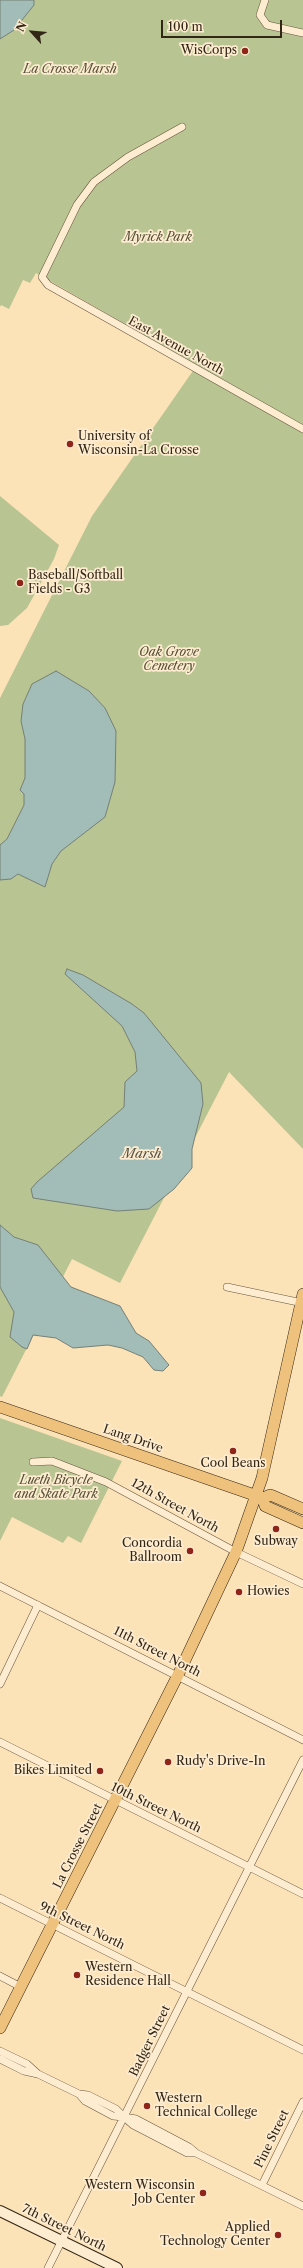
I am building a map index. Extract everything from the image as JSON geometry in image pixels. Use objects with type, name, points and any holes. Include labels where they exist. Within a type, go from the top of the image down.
[{"type":"main road","name":"La Crosse Street","points":[[0,2028],[178,1675],[236,1552],[260,1496],[302,1300]]},
{"type":"main road","name":"Lang Drive","points":[[0,1406],[260,1496]]},
{"type":"main road","points":[[303,1509],[270,1494],[260,1496],[265,1506],[303,1523]]},
{"type":"main road","name":"7th Street North","points":[[0,2211],[117,2268]]},
{"type":"street","points":[[265,0],[260,15],[267,25],[303,33]]},
{"type":"street","name":"East Avenue North","points":[[182,127],[128,157],[94,182],[77,205],[42,277],[48,285],[303,429]]},
{"type":"street","points":[[227,1287],[302,1300]]},
{"type":"street","name":"12th Street North","points":[[33,1462],[52,1461],[106,1482],[236,1552],[303,1584]]},
{"type":"street","name":"11th Street North","points":[[0,1586],[178,1675],[303,1740]]},
{"type":"street","points":[[0,1684],[38,1605]]},
{"type":"street","name":"10th Street North","points":[[0,1742],[250,1866],[303,1894]]},
{"type":"street","name":"Badger Street","points":[[48,2268],[303,1760]]},
{"type":"street","name":"9th Street North","points":[[0,1898],[303,2050]]},
{"type":"street","points":[[0,1976],[21,1987]]},
{"type":"street","points":[[0,2051],[27,2064],[38,2074]]},
{"type":"street","points":[[0,2059],[24,2071],[38,2074],[80,2094],[85,2101],[106,2112],[124,2117],[133,2125],[173,2146],[187,2152],[196,2153],[303,2206]]},
{"type":"street","name":"Pine Street","points":[[262,2185],[303,2102]]},
{"type":"green space","points":[[0,0],[303,0],[303,1149],[229,1072],[120,1283],[72,1259],[2,1397],[0,1396],[0,698],[92,516],[197,365],[36,273],[30,283],[23,280],[9,309],[1,305],[0,307]]},
{"type":"green space","name":"Baseball/Softball Fields - G3","points":[[0,496],[59,545],[54,559],[27,608],[8,625],[0,626]]},
{"type":"green space","name":"Lueth Bicycle and Skate Park","points":[[0,1418],[122,1461],[81,1543],[68,1536],[63,1543],[12,1517],[0,1541]]},
{"type":"water","points":[[0,0],[34,0],[34,5],[14,30],[0,39]]},
{"type":"water","points":[[56,671],[89,691],[105,708],[116,731],[115,782],[105,817],[61,851],[52,864],[45,887],[18,874],[11,879],[0,880],[0,845],[7,839],[24,805],[24,794],[20,790],[25,778],[25,739],[21,721],[23,704],[32,684]]},
{"type":"water","name":"Marsh","points":[[67,969],[83,975],[132,1004],[144,1013],[201,1083],[203,1104],[192,1149],[192,1168],[174,1189],[149,1209],[117,1211],[33,1198],[31,1189],[37,1182],[124,1107],[125,1082],[137,1071],[135,1052],[122,1026],[65,974]]},
{"type":"water","points":[[0,1225],[14,1237],[38,1245],[71,1287],[120,1306],[136,1333],[149,1341],[169,1365],[163,1371],[154,1370],[143,1357],[122,1348],[108,1345],[73,1348],[56,1338],[33,1335],[27,1349],[22,1347],[10,1337],[14,1312],[0,1287]]},
{"type":"place","name":"WisCorps","points":[[245,51]]},
{"type":"place","name":"University of Wisconsin-La Crosse","points":[[70,444]]},
{"type":"place","name":"Baseball/Softball Fields - G3","points":[[20,583]]},
{"type":"place","name":"Cool Beans","points":[[233,1451]]},
{"type":"place","name":"Subway","points":[[276,1529]]},
{"type":"place","name":"Concordia Ballroom","points":[[190,1551]]},
{"type":"place","name":"Howies","points":[[239,1592]]},
{"type":"place","name":"Rudy's Drive-In","points":[[168,1762]]},
{"type":"place","name":"Bikes Limited","points":[[100,1771]]},
{"type":"place","name":"Western Residence Hall","points":[[77,1975]]},
{"type":"place","name":"Western Technical College","points":[[147,2106]]},
{"type":"place","name":"Western Wisconsin Job Center","points":[[203,2193]]},
{"type":"place","name":"Applied Technology Center","points":[[278,2235]]},
{"type":"park label","name":"La Crosse Marsh","points":[[70,70]]},
{"type":"park label","name":"Myrick Park","points":[[158,238]]},
{"type":"park label","name":"Oak Grove Cemetery","points":[[169,660]]}]
